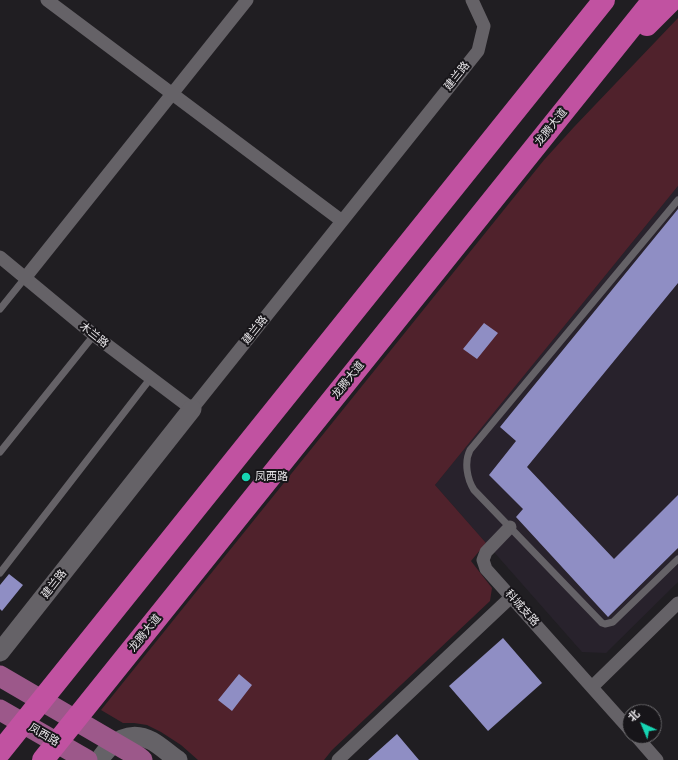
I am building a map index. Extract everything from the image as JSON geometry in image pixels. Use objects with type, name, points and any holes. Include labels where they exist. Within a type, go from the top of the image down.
[{"type":"highway","points":[[0,752],[604,0]]},
{"type":"highway","name":"龙腾大道","points":[[42,760],[653,0]]},
{"type":"highway","points":[[570,103],[672,0]]},
{"type":"main road","points":[[0,676],[142,760]]},
{"type":"main road","name":"凤西路","points":[[0,710],[87,760]]},
{"type":"street","points":[[47,0],[342,221]]},
{"type":"street","points":[[25,278],[247,0]]},
{"type":"street","name":"建兰路","points":[[0,652],[478,51],[484,26],[472,0]]},
{"type":"street","name":"木兰路","points":[[0,257],[94,335],[150,379],[192,409]]},
{"type":"street","name":"科城支路","points":[[510,528],[486,552],[483,560],[486,569],[622,721]]},
{"type":"street","points":[[338,760],[511,597]]},
{"type":"street","points":[[592,687],[678,603]]},
{"type":"street","points":[[99,760],[110,747],[119,740],[132,736],[142,737],[153,742],[178,760]]},
{"type":"street","points":[[643,744],[657,760]]},
{"type":"lane","points":[[678,200],[470,450],[466,462],[471,486],[599,621],[605,624],[613,622],[678,559]]},
{"type":"lane","points":[[0,309],[25,278]]},
{"type":"lane","points":[[0,452],[94,335]]},
{"type":"lane","points":[[0,573],[150,379]]},
{"type":"shaded area","points":[[678,18],[678,186],[435,485],[486,543],[471,561],[492,588],[490,601],[332,750],[324,760],[198,760],[181,745],[161,732],[147,725],[123,723],[101,710],[544,160]]},
{"type":"shaded area","points":[[678,186],[678,582],[606,653],[582,652],[435,485]]},
{"type":"building","points":[[678,209],[678,283],[527,467],[614,559],[678,495],[678,548],[608,617],[516,517],[523,509],[489,475],[516,441],[500,427]]},
{"type":"building","points":[[484,323],[498,333],[477,359],[463,349]]},
{"type":"building","points":[[9,574],[23,585],[2,611],[0,609],[0,585]]},
{"type":"building","points":[[503,638],[542,683],[488,731],[449,686]]},
{"type":"building","points":[[239,674],[252,685],[232,711],[218,700]]},
{"type":"building","points":[[397,734],[419,760],[368,760]]},
{"type":"place","name":"凤西路","points":[[246,477]]}]
